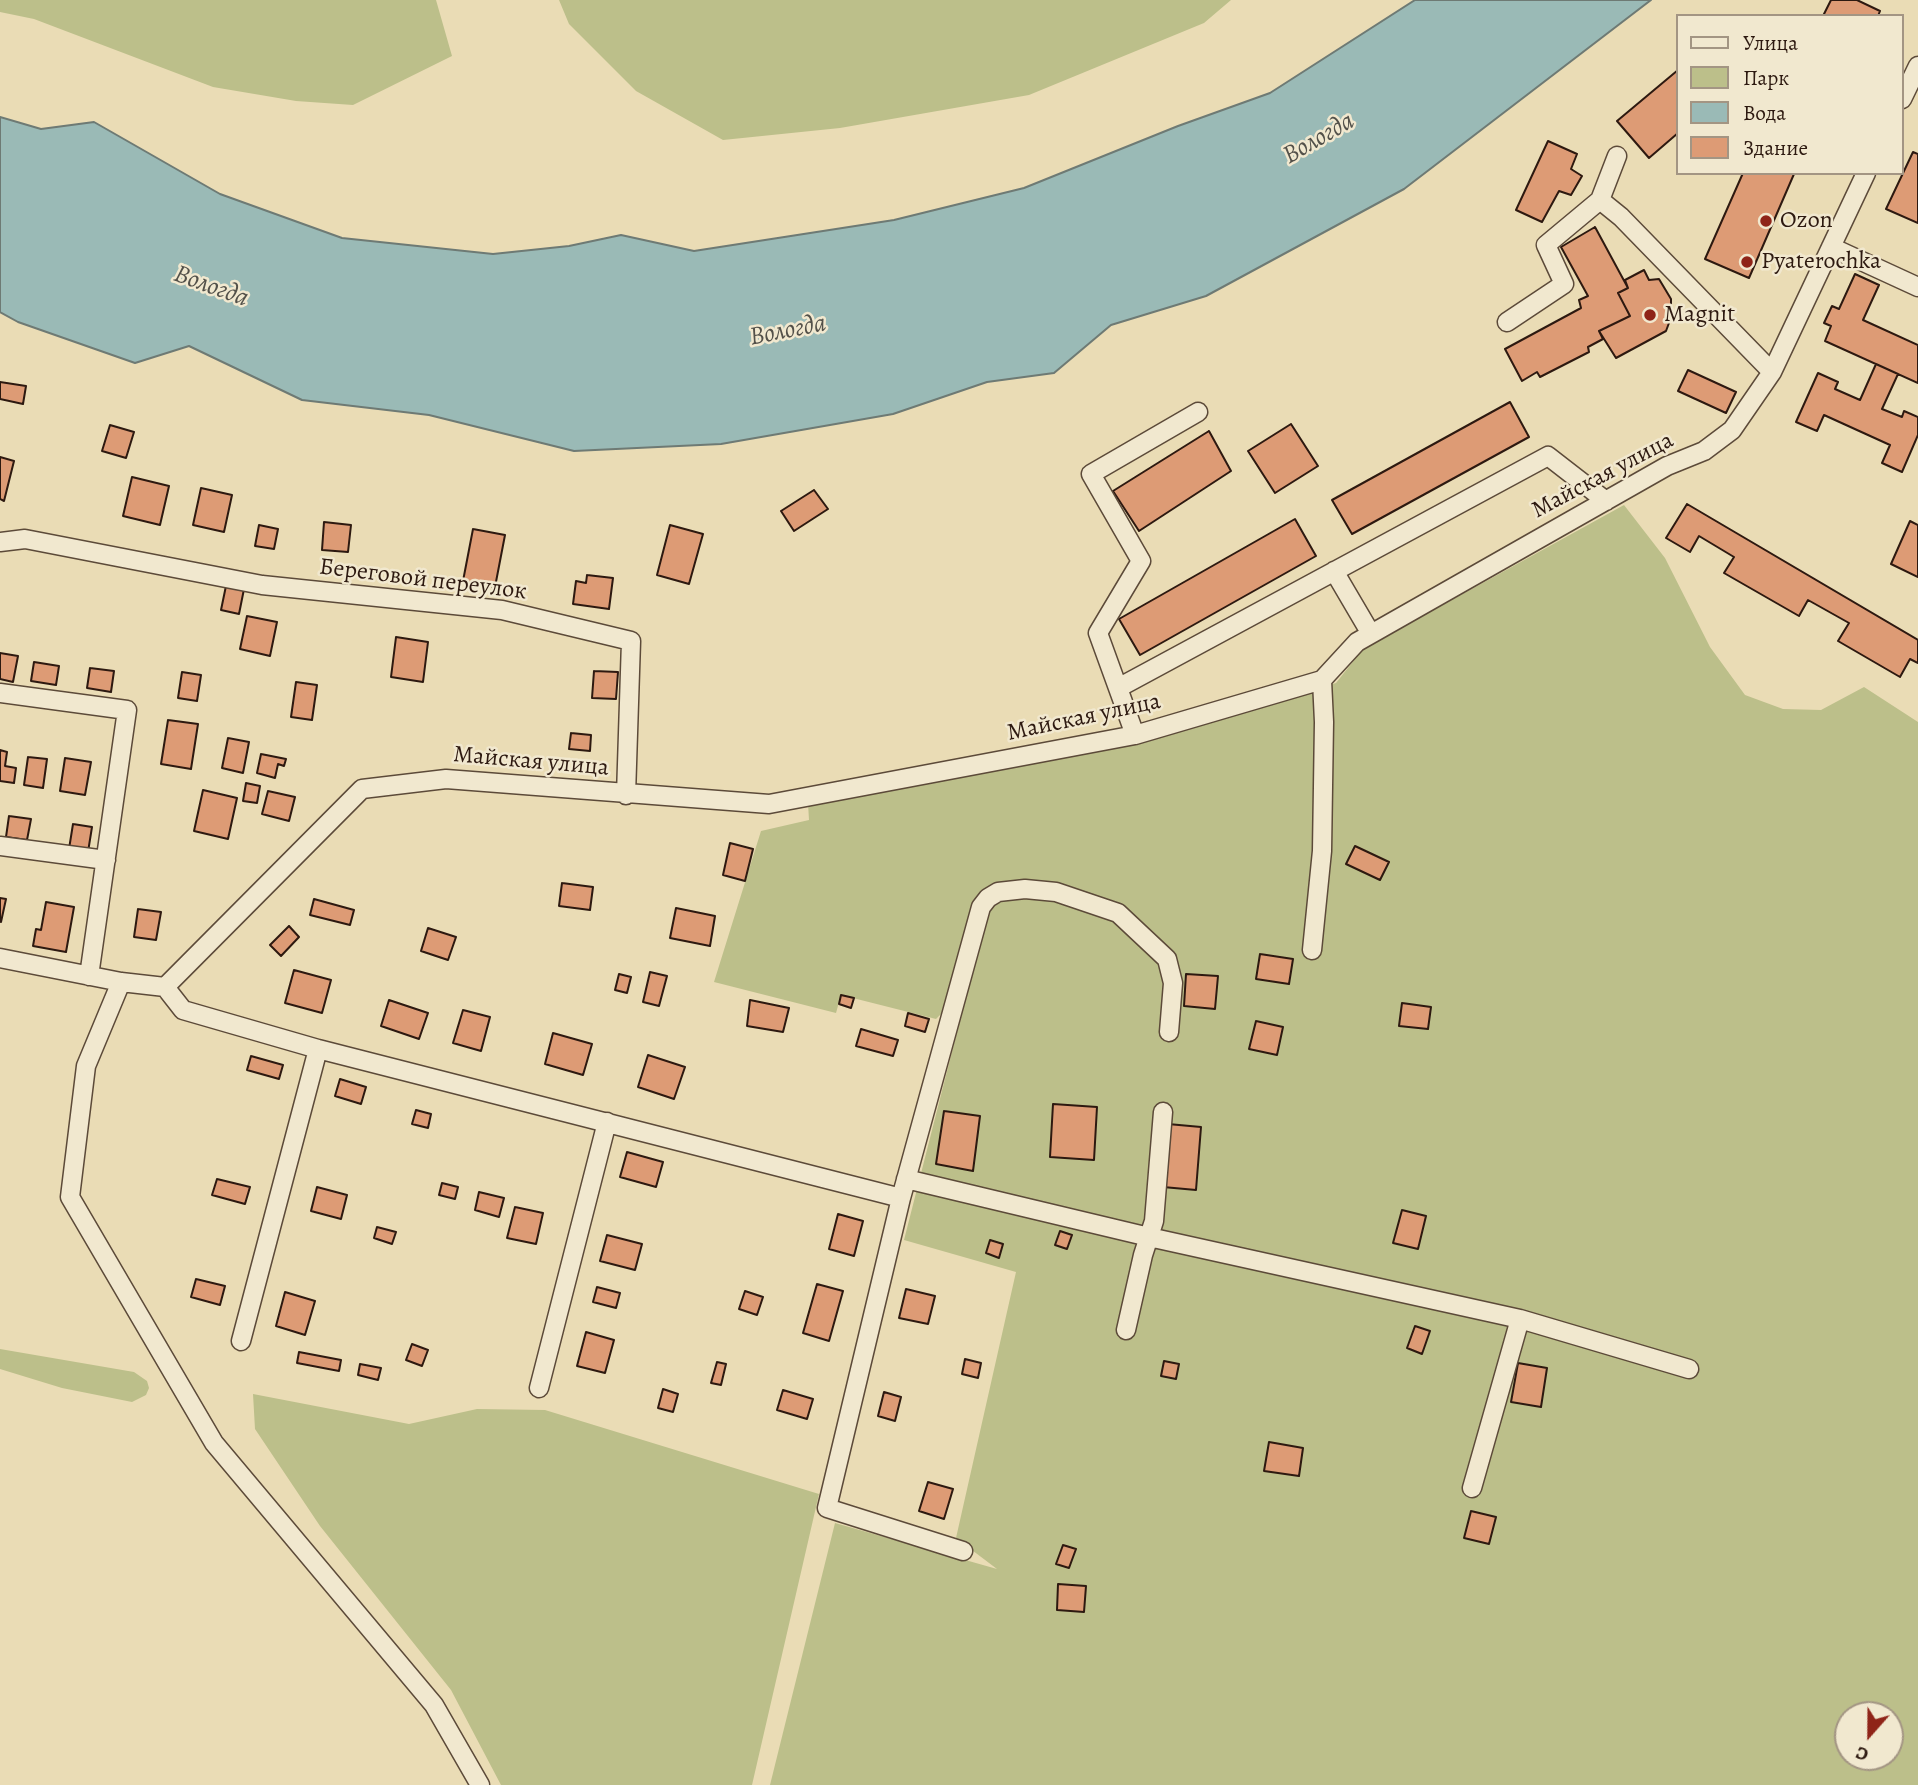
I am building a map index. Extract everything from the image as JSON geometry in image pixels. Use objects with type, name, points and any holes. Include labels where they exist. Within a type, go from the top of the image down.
[{"type":"street","points":[[1904,95],[1918,66]]},
{"type":"street","points":[[1507,322],[1564,284],[1546,245],[1600,200],[1617,156]]},
{"type":"street","name":"Майская улица","points":[[165,987],[362,789],[446,779],[769,804],[1135,735],[1322,680],[1357,642],[1667,466],[1704,451],[1732,430],[1772,372],[1866,175]]},
{"type":"street","points":[[1600,200],[1621,217],[1772,372]]},
{"type":"street","points":[[1831,247],[1918,287]]},
{"type":"street","points":[[1135,735],[1098,633],[1140,561],[1091,474],[1198,412]]},
{"type":"street","points":[[1118,688],[1548,456],[1606,501]]},
{"type":"street","name":"Береговой переулок","points":[[0,542],[25,539],[262,585],[502,610],[631,641],[626,795]]},
{"type":"street","points":[[1334,571],[1371,634]]},
{"type":"street","points":[[1311,950],[1322,851],[1322,680]]},
{"type":"street","points":[[0,693],[127,710],[89,975]]},
{"type":"street","points":[[0,846],[106,860]]},
{"type":"street","points":[[963,1551],[827,1508],[901,1198],[981,906],[998,892],[1025,889],[1056,892],[1118,913],[1167,959],[1173,983],[1169,1032]]},
{"type":"street","points":[[0,958],[121,982],[165,987],[183,1010],[318,1049],[901,1198]]},
{"type":"street","points":[[121,982],[86,1066],[71,1197],[214,1443],[434,1704],[480,1785]]},
{"type":"street","points":[[241,1342],[318,1049]]},
{"type":"street","points":[[1126,1330],[1143,1255],[1154,1221],[1163,1112]]},
{"type":"street","points":[[539,1388],[607,1122]]},
{"type":"street","points":[[906,1179],[1149,1237],[1520,1319],[1689,1369]]},
{"type":"street","points":[[1472,1488],[1520,1319]]},
{"type":"green space","points":[[0,0],[436,0],[452,56],[353,105],[296,101],[213,87],[34,19],[0,12]]},
{"type":"green space","points":[[559,0],[1231,0],[1204,23],[1029,95],[840,128],[723,140],[636,91],[569,24]]},
{"type":"green space","points":[[1624,505],[1665,558],[1710,647],[1745,695],[1783,709],[1821,710],[1864,687],[1918,722],[1918,1785],[770,1785],[835,1523],[997,1569],[956,1538],[1016,1272],[904,1240],[994,887],[944,1011],[936,1019],[841,995],[836,1013],[714,982],[761,831],[809,820],[808,803],[1137,741],[1336,683],[1363,649]]},
{"type":"green space","points":[[0,1349],[134,1372],[147,1381],[149,1388],[146,1395],[132,1402],[62,1388],[0,1369]]},
{"type":"green space","points":[[253,1394],[409,1424],[477,1409],[545,1410],[819,1494],[752,1785],[501,1785],[451,1690],[320,1526],[255,1429]]},
{"type":"water","name":"Вологда","points":[[1415,0],[1651,0],[1404,189],[1206,296],[1111,325],[1054,373],[987,382],[893,414],[721,444],[574,451],[429,415],[302,400],[189,346],[135,363],[18,322],[0,312],[0,117],[41,129],[94,122],[220,194],[342,238],[493,254],[569,246],[621,235],[694,251],[894,220],[1024,188],[1178,126],[1270,93]]},
{"type":"building","points":[[1831,0],[1857,0],[1880,11],[1879,14],[1824,14]]},
{"type":"building","points":[[1676,72],[1676,135],[1649,158],[1617,121]]},
{"type":"building","points":[[1548,141],[1577,154],[1571,169],[1582,176],[1571,195],[1559,191],[1542,222],[1516,210]]},
{"type":"building","points":[[1913,152],[1918,154],[1918,223],[1886,209]]},
{"type":"building","points":[[1742,175],[1794,175],[1749,278],[1705,259]]},
{"type":"building","points":[[1595,227],[1628,288],[1618,293],[1630,316],[1599,331],[1603,339],[1588,347],[1589,352],[1540,377],[1537,372],[1522,381],[1505,349],[1581,308],[1579,300],[1588,296],[1561,247]]},
{"type":"building","name":"Magnit","points":[[1644,270],[1649,280],[1659,279],[1671,299],[1669,323],[1666,331],[1616,358],[1599,331],[1630,316],[1618,293],[1628,288],[1625,280]]},
{"type":"building","points":[[1855,274],[1879,285],[1863,320],[1918,345],[1918,383],[1825,341],[1831,326],[1824,323],[1832,306],[1839,309]]},
{"type":"building","points":[[1876,364],[1898,374],[1882,409],[1902,417],[1904,411],[1918,417],[1918,435],[1902,472],[1882,463],[1890,445],[1824,415],[1817,431],[1796,422],[1818,373],[1838,382],[1835,389],[1860,400]]},
{"type":"building","points":[[1688,370],[1736,392],[1726,413],[1678,391]]},
{"type":"building","points":[[0,382],[26,386],[23,404],[0,399]]},
{"type":"building","points":[[1510,402],[1529,437],[1352,534],[1332,500]]},
{"type":"building","points":[[1291,424],[1318,466],[1275,493],[1248,451]]},
{"type":"building","points":[[110,425],[134,432],[126,458],[102,451]]},
{"type":"building","points":[[1209,431],[1231,471],[1139,531],[1113,491]]},
{"type":"building","points":[[0,457],[14,461],[4,501],[0,499]]},
{"type":"building","points":[[132,477],[169,486],[160,525],[123,516]]},
{"type":"building","points":[[201,488],[232,495],[224,532],[193,525]]},
{"type":"building","points":[[814,490],[828,509],[794,531],[781,511]]},
{"type":"building","points":[[1687,504],[1918,640],[1918,663],[1910,659],[1900,677],[1838,641],[1849,623],[1808,600],[1799,616],[1724,573],[1734,557],[1699,536],[1690,552],[1666,538]]},
{"type":"building","points":[[1295,519],[1316,556],[1140,655],[1119,619]]},
{"type":"building","points":[[1910,521],[1918,525],[1918,577],[1891,564]]},
{"type":"building","points":[[324,522],[351,525],[348,552],[322,550]]},
{"type":"building","points":[[259,525],[278,529],[274,549],[255,546]]},
{"type":"building","points":[[670,525],[703,534],[689,584],[657,575]]},
{"type":"building","points":[[473,529],[505,535],[495,587],[463,581]]},
{"type":"building","points":[[587,575],[613,578],[609,609],[573,604],[576,581],[586,583]]},
{"type":"building","points":[[227,581],[245,584],[239,614],[221,610]]},
{"type":"building","points":[[247,616],[277,622],[270,656],[240,649]]},
{"type":"building","points":[[396,637],[428,642],[423,682],[391,677]]},
{"type":"building","points":[[0,653],[18,656],[13,682],[0,679]]},
{"type":"building","points":[[34,662],[59,666],[56,685],[31,681]]},
{"type":"building","points":[[90,668],[114,671],[111,692],[87,688]]},
{"type":"building","points":[[594,671],[618,672],[616,699],[592,698]]},
{"type":"building","points":[[182,672],[201,675],[197,701],[178,698]]},
{"type":"building","points":[[296,682],[317,685],[312,720],[291,717]]},
{"type":"building","points":[[168,720],[198,724],[191,769],[161,764]]},
{"type":"building","points":[[571,733],[591,735],[590,751],[569,749]]},
{"type":"building","points":[[228,738],[249,742],[243,773],[222,768]]},
{"type":"building","points":[[0,750],[7,752],[5,766],[16,768],[14,783],[0,781]]},
{"type":"building","points":[[261,754],[286,759],[284,766],[278,764],[275,778],[257,773]]},
{"type":"building","points":[[28,757],[47,759],[43,788],[24,785]]},
{"type":"building","points":[[65,758],[91,762],[85,795],[60,791]]},
{"type":"building","points":[[246,783],[260,786],[257,803],[243,801]]},
{"type":"building","points":[[203,790],[237,798],[228,839],[194,831]]},
{"type":"building","points":[[268,791],[295,797],[289,821],[262,814]]},
{"type":"building","points":[[9,816],[31,819],[27,840],[6,837]]},
{"type":"building","points":[[73,824],[92,827],[88,852],[69,849]]},
{"type":"building","points":[[730,843],[753,849],[745,881],[723,875]]},
{"type":"building","points":[[1355,846],[1389,862],[1380,880],[1346,864]]},
{"type":"building","points":[[562,883],[593,887],[590,910],[559,906]]},
{"type":"building","points":[[0,898],[6,899],[1,922],[0,921]]},
{"type":"building","points":[[314,899],[354,910],[350,925],[310,915]]},
{"type":"building","points":[[46,902],[74,907],[66,952],[33,946],[36,929],[41,930]]},
{"type":"building","points":[[676,908],[715,916],[710,946],[670,938]]},
{"type":"building","points":[[138,909],[161,912],[156,940],[134,937]]},
{"type":"building","points":[[289,926],[299,937],[281,956],[270,945]]},
{"type":"building","points":[[428,928],[456,937],[448,960],[421,951]]},
{"type":"building","points":[[1260,954],[1293,959],[1289,984],[1256,979]]},
{"type":"building","points":[[294,970],[331,980],[322,1013],[285,1003]]},
{"type":"building","points":[[650,972],[667,976],[659,1006],[643,1002]]},
{"type":"building","points":[[619,974],[631,977],[627,993],[615,990]]},
{"type":"building","points":[[1186,974],[1218,976],[1215,1009],[1184,1006]]},
{"type":"building","points":[[841,995],[854,998],[851,1008],[839,1004]]},
{"type":"building","points":[[389,1000],[428,1013],[419,1039],[381,1026]]},
{"type":"building","points":[[750,1000],[789,1008],[783,1032],[747,1026]]},
{"type":"building","points":[[1402,1003],[1431,1007],[1428,1029],[1399,1026]]},
{"type":"building","points":[[463,1010],[490,1017],[481,1051],[453,1043]]},
{"type":"building","points":[[908,1013],[929,1019],[925,1032],[905,1026]]},
{"type":"building","points":[[1256,1021],[1283,1027],[1277,1055],[1249,1049]]},
{"type":"building","points":[[861,1029],[898,1040],[893,1056],[856,1046]]},
{"type":"building","points":[[553,1033],[592,1044],[583,1075],[545,1064]]},
{"type":"building","points":[[648,1055],[685,1067],[674,1099],[638,1087]]},
{"type":"building","points":[[251,1056],[283,1065],[279,1079],[247,1070]]},
{"type":"building","points":[[340,1079],[366,1087],[361,1104],[335,1096]]},
{"type":"building","points":[[1053,1104],[1097,1107],[1094,1160],[1050,1157]]},
{"type":"building","points":[[416,1110],[431,1114],[428,1128],[412,1124]]},
{"type":"building","points":[[944,1111],[980,1116],[973,1171],[936,1164]]},
{"type":"building","points":[[1168,1124],[1201,1127],[1196,1190],[1163,1187]]},
{"type":"building","points":[[627,1152],[663,1162],[656,1187],[620,1177]]},
{"type":"building","points":[[217,1179],[250,1187],[245,1204],[212,1195]]},
{"type":"building","points":[[442,1183],[458,1187],[455,1199],[439,1195]]},
{"type":"building","points":[[317,1187],[347,1195],[341,1219],[311,1211]]},
{"type":"building","points":[[479,1192],[504,1198],[499,1217],[475,1210]]},
{"type":"building","points":[[515,1207],[543,1213],[536,1244],[507,1238]]},
{"type":"building","points":[[1402,1210],[1426,1216],[1418,1249],[1393,1243]]},
{"type":"building","points":[[838,1214],[863,1221],[854,1256],[829,1249]]},
{"type":"building","points":[[377,1227],[396,1232],[392,1244],[374,1238]]},
{"type":"building","points":[[1060,1231],[1072,1235],[1067,1249],[1055,1245]]},
{"type":"building","points":[[607,1235],[642,1244],[635,1270],[600,1261]]},
{"type":"building","points":[[990,1240],[1003,1244],[999,1258],[986,1253]]},
{"type":"building","points":[[196,1279],[225,1286],[220,1305],[191,1297]]},
{"type":"building","points":[[817,1284],[843,1291],[829,1341],[803,1333]]},
{"type":"building","points":[[597,1287],[620,1293],[616,1308],[593,1302]]},
{"type":"building","points":[[906,1289],[935,1296],[928,1324],[899,1318]]},
{"type":"building","points":[[745,1291],[763,1297],[757,1315],[739,1309]]},
{"type":"building","points":[[285,1292],[315,1301],[305,1335],[276,1326]]},
{"type":"building","points":[[1415,1326],[1430,1331],[1422,1354],[1407,1348]]},
{"type":"building","points":[[586,1332],[614,1340],[605,1373],[577,1366]]},
{"type":"building","points":[[412,1344],[428,1350],[422,1366],[406,1360]]},
{"type":"building","points":[[299,1352],[341,1360],[339,1371],[297,1363]]},
{"type":"building","points":[[965,1359],[981,1363],[978,1378],[962,1374]]},
{"type":"building","points":[[1164,1361],[1179,1364],[1176,1379],[1161,1376]]},
{"type":"building","points":[[717,1362],[726,1364],[721,1385],[711,1383]]},
{"type":"building","points":[[1518,1363],[1547,1368],[1541,1407],[1511,1402]]},
{"type":"building","points":[[360,1364],[381,1368],[378,1380],[358,1375]]},
{"type":"building","points":[[663,1389],[678,1394],[673,1412],[658,1408]]},
{"type":"building","points":[[783,1390],[813,1399],[807,1419],[777,1410]]},
{"type":"building","points":[[884,1392],[901,1397],[895,1421],[878,1416]]},
{"type":"building","points":[[1269,1442],[1303,1448],[1299,1476],[1264,1471]]},
{"type":"building","points":[[928,1482],[953,1489],[944,1519],[919,1511]]},
{"type":"building","points":[[1471,1511],[1496,1517],[1489,1544],[1464,1538]]},
{"type":"building","points":[[1063,1545],[1076,1549],[1069,1568],[1056,1564]]},
{"type":"building","points":[[1058,1584],[1086,1586],[1084,1612],[1057,1610]]},
{"type":"place","name":"Ozon","points":[[1766,221]]},
{"type":"place","name":"Pyaterochka","points":[[1747,262]]},
{"type":"place","name":"Magnit","points":[[1650,315]]}]
